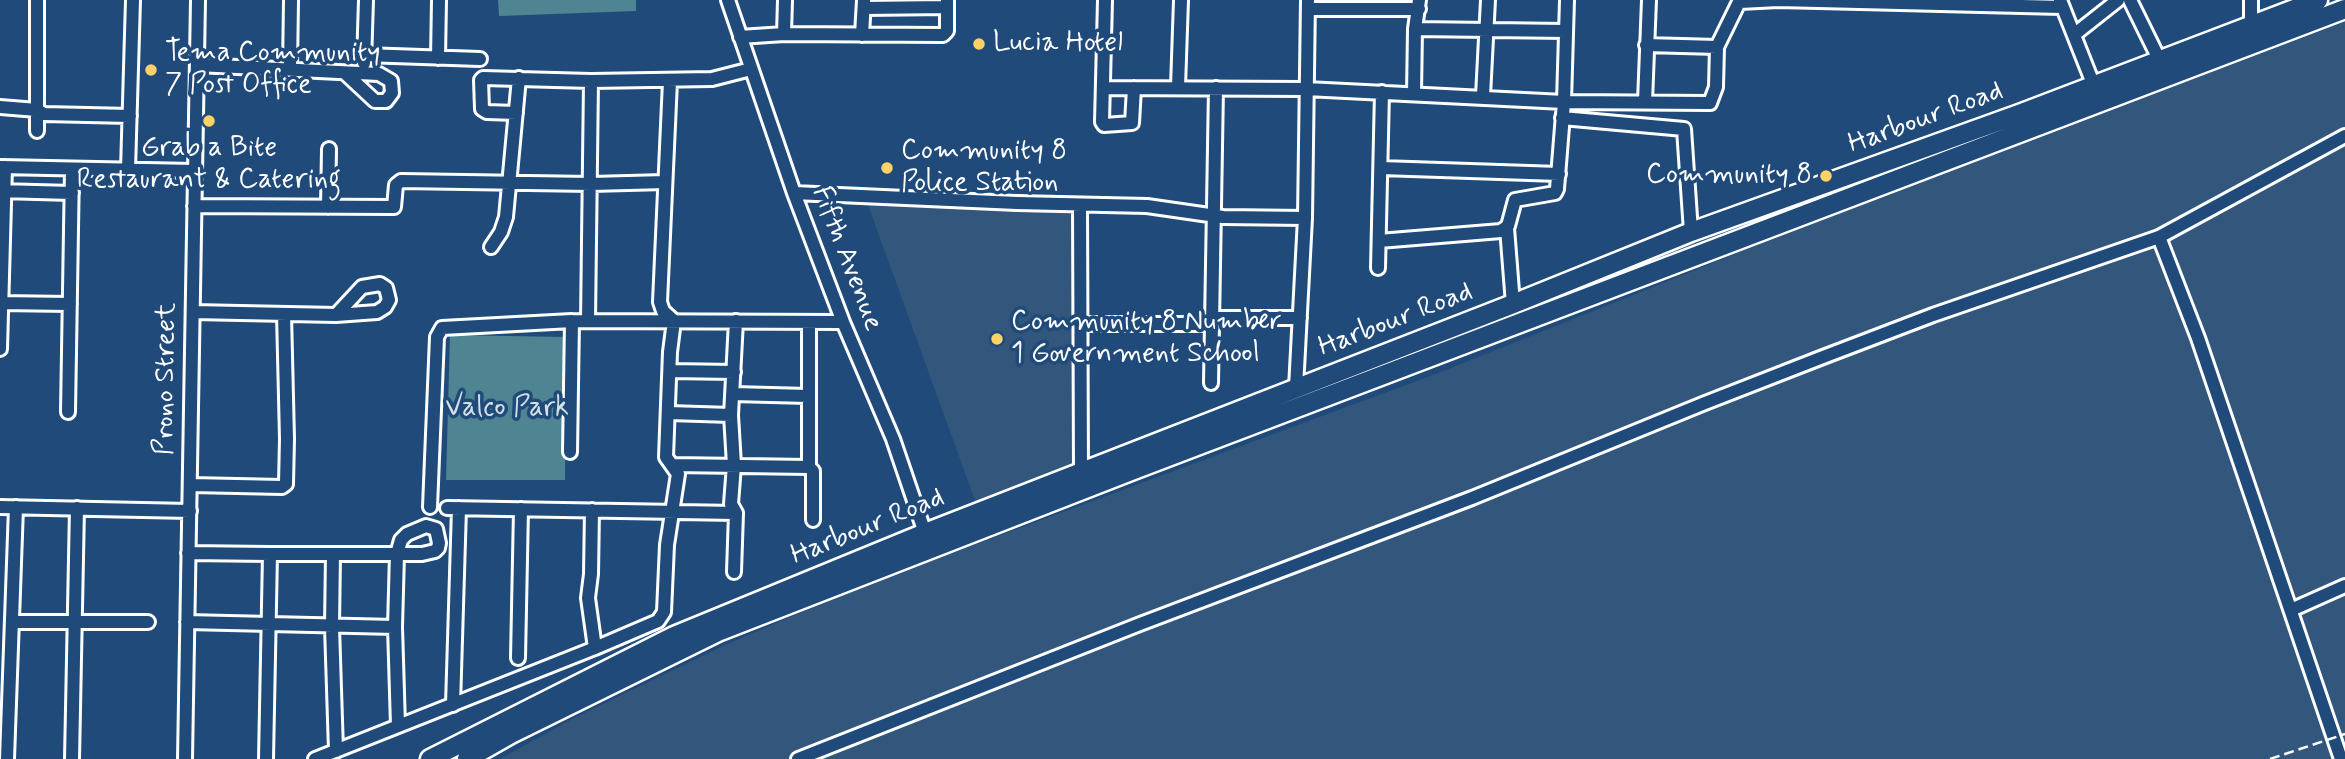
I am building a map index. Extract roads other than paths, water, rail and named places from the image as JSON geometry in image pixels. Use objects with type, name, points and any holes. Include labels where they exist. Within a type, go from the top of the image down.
[{"type":"highway","name":"Harbour Road","points":[[430,759],[674,636],[925,533],[1691,232],[2094,86],[2318,0]]},
{"type":"highway","name":"Harbour Road","points":[[467,759],[511,734],[720,631],[1136,469],[2345,9]]},
{"type":"street","points":[[37,0],[37,131]]},
{"type":"street","points":[[128,170],[133,0]]},
{"type":"street","name":"Prono Street","points":[[185,759],[198,0]]},
{"type":"street","points":[[290,69],[291,0]]},
{"type":"street","points":[[364,74],[366,0]]},
{"type":"street","points":[[438,58],[439,0]]},
{"type":"street","name":"Fifth Avenue","points":[[727,0],[794,193],[843,322],[893,439],[925,533]]},
{"type":"street","points":[[784,34],[785,0]]},
{"type":"street","points":[[1105,0],[1102,122],[1106,125],[1132,123],[1134,88]]},
{"type":"street","points":[[1178,87],[1181,0]]},
{"type":"street","points":[[1483,96],[1488,0]]},
{"type":"street","points":[[1513,304],[1507,228],[1515,200],[1555,193],[1559,174],[1567,0]]},
{"type":"street","points":[[1646,102],[1649,0]]},
{"type":"street","points":[[1103,88],[1306,89],[1564,102],[1710,103],[1716,87],[1717,47],[1740,1],[1778,0],[2061,3],[2094,86]]},
{"type":"street","points":[[2075,34],[2118,0]]},
{"type":"street","points":[[2130,0],[2159,59]]},
{"type":"street","points":[[2251,0],[2251,26]]},
{"type":"street","points":[[740,37],[784,34],[862,35],[943,35],[947,31],[946,4],[864,4],[862,35]]},
{"type":"street","points":[[1296,388],[1305,218],[1308,5],[1419,4],[1415,29],[1414,93]]},
{"type":"street","points":[[1415,29],[1566,31]]},
{"type":"street","points":[[1646,45],[1717,47]]},
{"type":"street","points":[[364,55],[480,59]]},
{"type":"street","points":[[197,65],[379,74],[391,81],[393,93],[381,102],[375,101],[345,73]]},
{"type":"street","points":[[516,113],[484,111],[481,80],[486,77],[591,81],[722,78],[751,69]]},
{"type":"street","points":[[491,247],[502,232],[510,181],[519,78]]},
{"type":"street","points":[[670,80],[660,302],[663,311],[674,321]]},
{"type":"street","points":[[588,321],[591,81]]},
{"type":"street","points":[[1211,383],[1216,88]]},
{"type":"street","points":[[1378,268],[1382,92]]},
{"type":"street","points":[[0,107],[37,110],[44,114],[130,116]]},
{"type":"street","points":[[1562,118],[1684,129],[1691,232]]},
{"type":"street","points":[[798,759],[1140,624],[1472,498],[1705,403],[1933,315],[2159,237],[2345,136]]},
{"type":"street","points":[[328,207],[329,149]]},
{"type":"street","points":[[0,349],[2,167],[194,171]]},
{"type":"street","points":[[1381,168],[1559,174]]},
{"type":"street","points":[[68,412],[72,169]]},
{"type":"street","points":[[194,206],[394,207],[396,185],[399,181],[591,184],[665,182]]},
{"type":"street","points":[[2,191],[72,193]]},
{"type":"street","points":[[794,193],[1147,206],[1214,216],[1305,218]]},
{"type":"street","points":[[1080,205],[1081,471]]},
{"type":"street","points":[[1379,241],[1501,232],[1507,228]]},
{"type":"street","points":[[2159,237],[2198,338],[2341,759]]},
{"type":"street","points":[[1,303],[70,304]]},
{"type":"street","points":[[192,312],[336,315]]},
{"type":"street","points":[[191,485],[282,487],[286,484],[284,314]]},
{"type":"street","points":[[1080,324],[1300,318]]},
{"type":"street","points":[[570,452],[572,321]]},
{"type":"street","points":[[430,507],[438,331],[446,327],[572,321],[843,322]]},
{"type":"street","points":[[315,759],[595,648],[658,621],[663,615],[667,545],[678,474],[666,457],[674,321]]},
{"type":"street","points":[[734,572],[736,513],[731,504],[734,465],[731,415],[736,321]]},
{"type":"street","points":[[808,323],[809,467],[813,471],[813,520]]},
{"type":"street","points":[[670,371],[734,372]]},
{"type":"street","points":[[733,394],[808,396]]},
{"type":"street","points":[[670,413],[731,415]]},
{"type":"street","points":[[673,465],[809,467]]},
{"type":"street","points":[[5,750],[12,622],[5,508],[190,511]]},
{"type":"street","points":[[72,759],[77,508]]},
{"type":"street","points":[[453,705],[453,508],[736,513]]},
{"type":"street","points":[[518,658],[521,509]]},
{"type":"street","points":[[592,510],[592,574],[588,598],[595,648]]},
{"type":"street","points":[[188,553],[397,554],[395,628],[398,726]]},
{"type":"street","points":[[266,759],[270,554]]},
{"type":"street","points":[[333,554],[332,627],[336,751]]},
{"type":"street","points":[[2291,610],[2345,586]]},
{"type":"street","points":[[12,622],[148,622]]},
{"type":"street","points":[[187,622],[395,628]]},
{"type":"railway","points":[[2270,759],[2345,734]]},
{"type":"place","name":"Lucia Hotel","points":[[979,44]]},
{"type":"place","name":"Tema Community 7 Post Office","points":[[151,70]]},
{"type":"place","name":"Grab a Bite Restaurant & Catering","points":[[209,121]]},
{"type":"place","name":"Community 8 Police Station","points":[[887,168]]},
{"type":"place","name":"Community 8","points":[[1826,176]]},
{"type":"place","name":"Community 8 Number 1 Government School","points":[[997,339]]},
{"type":"park label","name":"Valco Park","points":[[507,409]]}]
